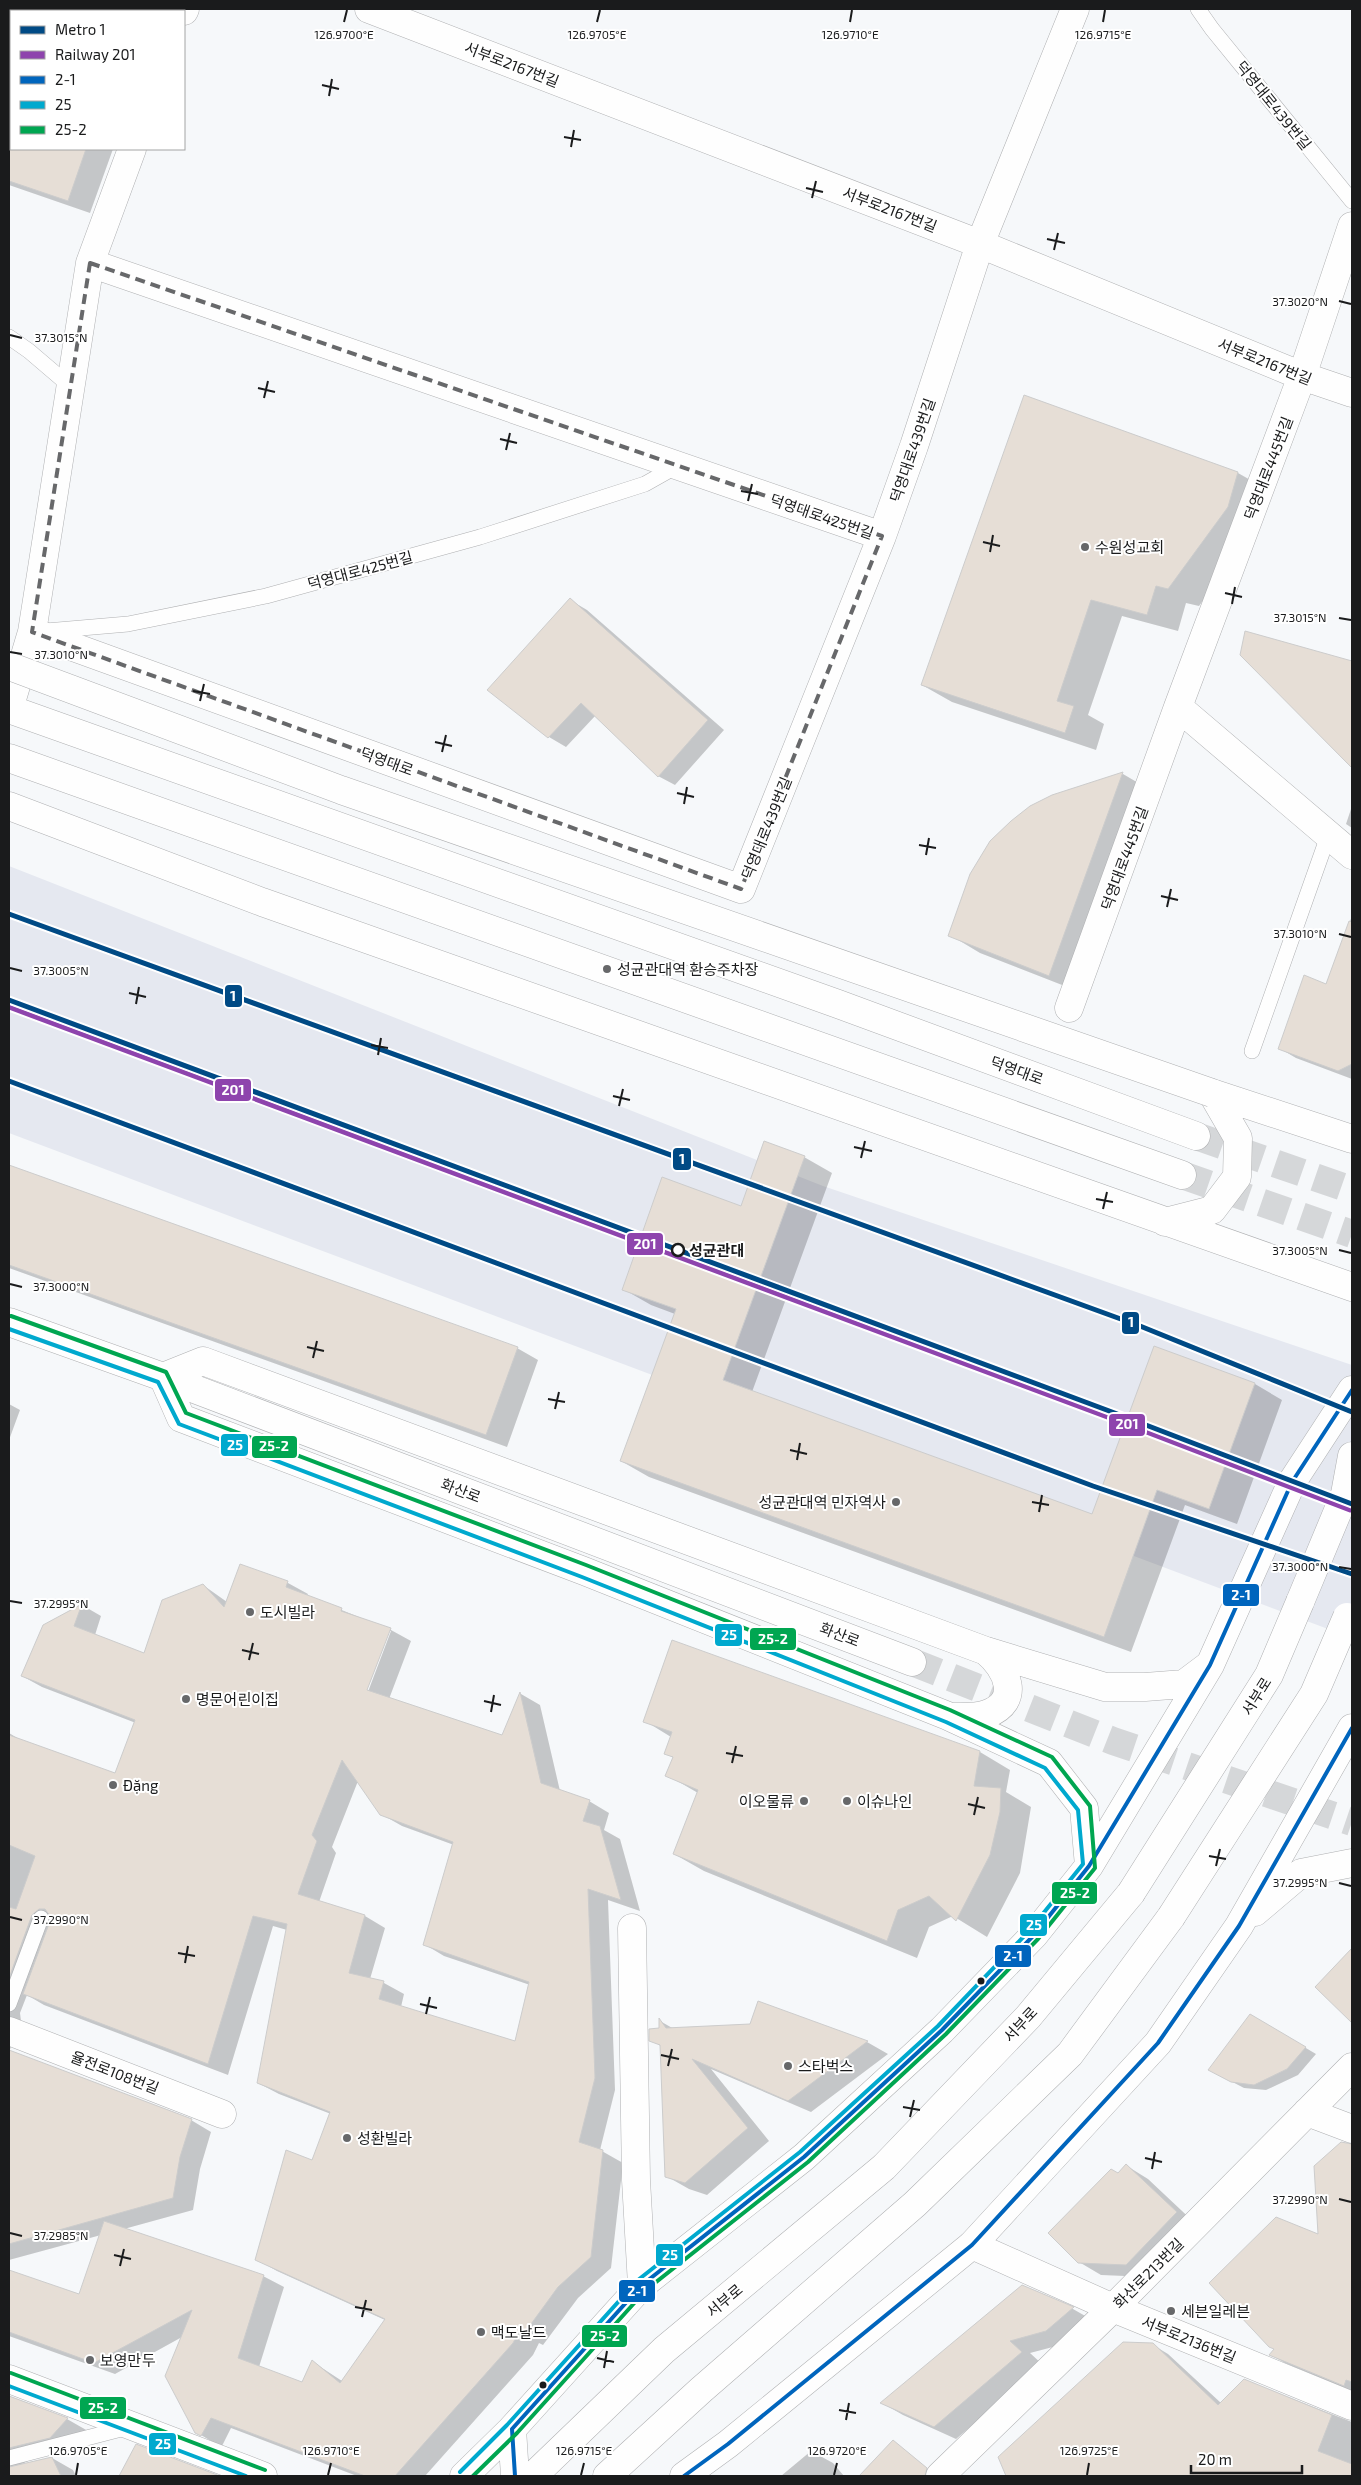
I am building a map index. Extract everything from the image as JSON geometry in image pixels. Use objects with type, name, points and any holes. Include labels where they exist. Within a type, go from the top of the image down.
[{"type":"street","name":"서부로2167번길","points":[[370,9],[980,244],[1302,376],[1352,393]]},
{"type":"street","name":"덕영대로439번길","points":[[741,889],[882,536],[914,446],[980,244],[1076,9]]},
{"type":"street","points":[[9,709],[32,632],[90,263],[132,150]]},
{"type":"street","name":"덕영대로445번길","points":[[1070,1008],[1178,708],[1302,376],[1352,226]]},
{"type":"street","name":"덕영대로425번길","points":[[90,263],[882,536]]},
{"type":"street","name":"덕영대로","points":[[32,632],[741,889]]},
{"type":"street","points":[[9,666],[340,790],[1212,1093],[1352,1139]]},
{"type":"street","points":[[1178,708],[1352,855]]},
{"type":"street","name":"덕영대로","points":[[9,709],[838,1004],[1196,1136]]},
{"type":"street","points":[[9,758],[1182,1175]]},
{"type":"street","points":[[9,806],[262,902],[1352,1287]]},
{"type":"street","points":[[1165,1222],[1212,1210],[1237,1177],[1238,1138],[1212,1093]]},
{"type":"street","name":"화산로","points":[[9,1322],[163,1377],[912,1662]]},
{"type":"street","points":[[1089,1866],[1084,1808],[1048,1762],[948,1716],[530,1550],[181,1418],[163,1377],[203,1361],[986,1651],[1105,1687],[1146,1687],[1184,1684],[1210,1665]]},
{"type":"street","points":[[464,2476],[512,2428],[642,2286],[804,2157],[942,2030],[1034,1935],[1089,1866],[1210,1665],[1248,1585],[1292,1482],[1352,1390]]},
{"type":"street","name":"서부로","points":[[533,2476],[664,2350],[884,2167],[1028,2017],[1131,1893],[1269,1675],[1345,1494],[1352,1456]]},
{"type":"street","points":[[607,2476],[701,2390],[915,2204],[1070,2054],[1171,1917],[1314,1694],[1352,1604]]},
{"type":"street","points":[[948,1716],[985,1715],[999,1708],[1004,1702],[1008,1687],[1003,1669],[986,1651]]},
{"type":"street","points":[[684,2476],[728,2444],[972,2245],[1158,2043],[1239,1926],[1352,1728]]},
{"type":"street","points":[[1239,1926],[1301,1872],[1352,1864]]},
{"type":"street","points":[[632,1928],[636,2180],[642,2286]]},
{"type":"street","name":"율전로108번길","points":[[9,2031],[222,2114]]},
{"type":"street","name":"화산로213번길","points":[[940,2476],[1113,2308],[1352,2067]]},
{"type":"street","points":[[1307,2112],[1352,2129]]},
{"type":"street","name":"서부로2136번길","points":[[972,2245],[1113,2308],[1352,2406]]},
{"type":"street","points":[[9,2379],[130,2427],[263,2476]]},
{"type":"street","points":[[512,2428],[515,2476]]},
{"type":"lane","name":"덕영대로439번길","points":[[1198,9],[1212,29],[1352,201]]},
{"type":"lane","points":[[9,338],[29,351],[70,386]]},
{"type":"lane","name":"덕영대로425번길","points":[[32,632],[128,624],[266,596],[498,531],[645,484],[677,466]]},
{"type":"lane","points":[[1252,1051],[1328,836]]},
{"type":"lane","points":[[9,2004],[41,1918]]},
{"type":"lane","points":[[9,2458],[130,2427]]},
{"type":"highlighted area","points":[[90,263],[882,536],[741,889],[32,632]]},
{"type":"shaded area","points":[[9,866],[823,1186],[1352,1365],[1352,1638],[9,1133]]},
{"type":"building","points":[[9,149],[86,150],[68,201],[9,181]]},
{"type":"building","name":"수원성교회","points":[[1024,395],[1238,472],[1228,507],[1168,589],[1156,586],[1147,615],[1091,600],[1057,701],[1074,706],[1065,733],[921,685]]},
{"type":"building","points":[[570,598],[708,720],[658,777],[581,703],[548,738],[487,690]]},
{"type":"building","points":[[1245,631],[1352,661],[1352,768],[1240,655]]},
{"type":"building","points":[[1123,772],[1049,976],[948,936],[970,874],[990,841],[1011,821],[1030,806],[1052,795]]},
{"type":"building","points":[[1349,921],[1352,922],[1352,1064],[1338,1071],[1278,1049],[1304,975],[1326,984]]},
{"type":"building","name":"성균관대역 민자역사","points":[[764,1141],[805,1156],[723,1380],[1092,1514],[1154,1346],[1255,1383],[1209,1509],[1157,1490],[1104,1637],[620,1461],[676,1309],[622,1290],[662,1177],[741,1206]]},
{"type":"building","points":[[9,1165],[518,1347],[486,1435],[9,1265]]},
{"type":"building","points":[[240,1564],[288,1581],[286,1587],[342,1608],[341,1611],[391,1628],[367,1690],[502,1735],[520,1692],[541,1783],[590,1800],[583,1821],[600,1826],[621,1900],[588,1889],[595,2078],[579,2142],[603,2150],[591,2257],[558,2287],[523,2335],[519,2332],[513,2343],[395,2476],[365,2476],[211,2418],[201,2436],[195,2433],[165,2376],[192,2310],[94,2363],[9,2332],[9,2270],[79,2294],[104,2221],[264,2275],[238,2358],[302,2382],[312,2360],[340,2383],[385,2319],[255,2260],[286,2150],[312,2160],[330,2112],[257,2083],[287,1924],[253,1916],[208,2064],[23,1994],[50,1921],[50,1916],[45,1909],[39,1909],[32,1915],[9,1978],[9,1907],[16,1909],[35,1856],[9,1845],[9,1735],[115,1773],[135,1720],[21,1676],[43,1625],[82,1604],[74,1626],[144,1653],[162,1600],[203,1584],[224,1607]],"holes":[[[342,1760],[380,1815],[453,1842],[423,1945],[529,1982],[515,2041],[379,1999],[384,1981],[349,1973],[365,1915],[298,1894],[317,1841],[312,1835]]]},
{"type":"building","name":"이슈나인","points":[[672,1640],[980,1751],[974,1786],[1001,1788],[1000,1812],[990,1855],[956,1921],[929,1896],[898,1910],[887,1941],[673,1854],[698,1790],[665,1776],[673,1757],[664,1754],[672,1732],[643,1722]]},
{"type":"building","points":[[1352,1948],[1352,2023],[1315,1987]]},
{"type":"building","points":[[758,2001],[868,2041],[788,2101],[692,2059],[748,2128],[685,2183],[665,2177],[660,2045],[649,2041],[649,2029],[659,2028],[659,2018],[666,2028],[750,2024]]},
{"type":"building","points":[[1250,2014],[1306,2047],[1287,2069],[1254,2085],[1231,2082],[1208,2070]]},
{"type":"building","points":[[9,2050],[192,2119],[180,2157],[173,2198],[9,2244]]},
{"type":"building","points":[[1341,2142],[1352,2144],[1352,2382],[1346,2380],[1344,2386],[1269,2355],[1274,2349],[1269,2347],[1209,2283],[1276,2217],[1318,2234],[1314,2166]]},
{"type":"building","points":[[1126,2164],[1177,2212],[1126,2265],[1078,2263],[1048,2233],[1111,2169],[1118,2173]]},
{"type":"building","points":[[1022,2285],[1074,2307],[1046,2331],[1010,2341],[1022,2352],[934,2427],[880,2403]]},
{"type":"building","points":[[1123,2342],[1153,2343],[1218,2405],[1244,2379],[1332,2415],[1318,2451],[1352,2464],[1352,2476],[1006,2476],[998,2457]]},
{"type":"building","points":[[9,2396],[68,2418],[50,2438],[9,2448]]},
{"type":"building","points":[[893,2440],[927,2468],[925,2476],[859,2476]]},
{"type":"building","points":[[136,2444],[220,2476],[119,2476]]},
{"type":"building","points":[[52,2457],[61,2476],[9,2476],[9,2467]]},
{"type":"tunnel","points":[[1196,1136],[1352,1190]]},
{"type":"tunnel","points":[[1182,1175],[1352,1234]]},
{"type":"tunnel","points":[[912,1662],[1113,1741],[1352,1822]]},
{"type":"metro line","name":"1","points":[[9,914],[1140,1326],[1352,1412]]},
{"type":"metro line","name":"1","points":[[9,1000],[1112,1412],[1352,1504]]},
{"type":"metro line","name":"1","points":[[9,1081],[1093,1486],[1352,1574]]},
{"type":"rail line","name":"201","points":[[9,1007],[1110,1418],[1350,1510]]},
{"type":"transit line","name":"25-2","points":[[11,1316],[166,1372],[186,1413],[586,1565],[950,1710],[1052,1757],[1090,1806],[1095,1868],[1038,1939],[946,2034],[808,2162],[646,2290],[517,2433],[473,2476]]},
{"type":"transit line","name":"25","points":[[9,1329],[158,1382],[179,1424],[582,1577],[946,1722],[1045,1768],[1078,1810],[1083,1864],[1029,1931],[938,2026],[800,2152],[638,2280],[507,2425],[460,2472]]},
{"type":"transit line","name":"2-1","points":[[515,2476],[512,2429],[642,2285],[804,2157],[942,2030],[1034,1935],[1089,1866],[1210,1665],[1292,1482],[1352,1390]]},
{"type":"transit line","name":"2-1","points":[[684,2476],[728,2444],[972,2245],[1158,2043],[1239,1926],[1352,1728]]},
{"type":"transit line","name":"25-2","points":[[11,2373],[265,2470]]},
{"type":"transit line","name":"25","points":[[9,2386],[246,2476]]},
{"type":"place","name":"수원성교회","points":[[1085,547]]},
{"type":"place","name":"성균관대역 환승주차장","points":[[607,969]]},
{"type":"place","name":"성균관대","points":[[678,1250]]},
{"type":"place","name":"성균관대역 민자역사","points":[[896,1502]]},
{"type":"place","name":"도시빌라","points":[[250,1612]]},
{"type":"place","name":"명문어린이집","points":[[186,1699]]},
{"type":"place","name":"Đặng","points":[[113,1785]]},
{"type":"place","name":"이오물류","points":[[804,1801]]},
{"type":"place","name":"이슈나인","points":[[847,1801]]},
{"type":"place","name":"스타벅스","points":[[788,2066]]},
{"type":"place","name":"성환빌라","points":[[347,2138]]},
{"type":"place","name":"세븐일레븐","points":[[1171,2311]]},
{"type":"place","name":"맥도날드","points":[[481,2332]]},
{"type":"place","name":"보영만두","points":[[90,2360]]}]
